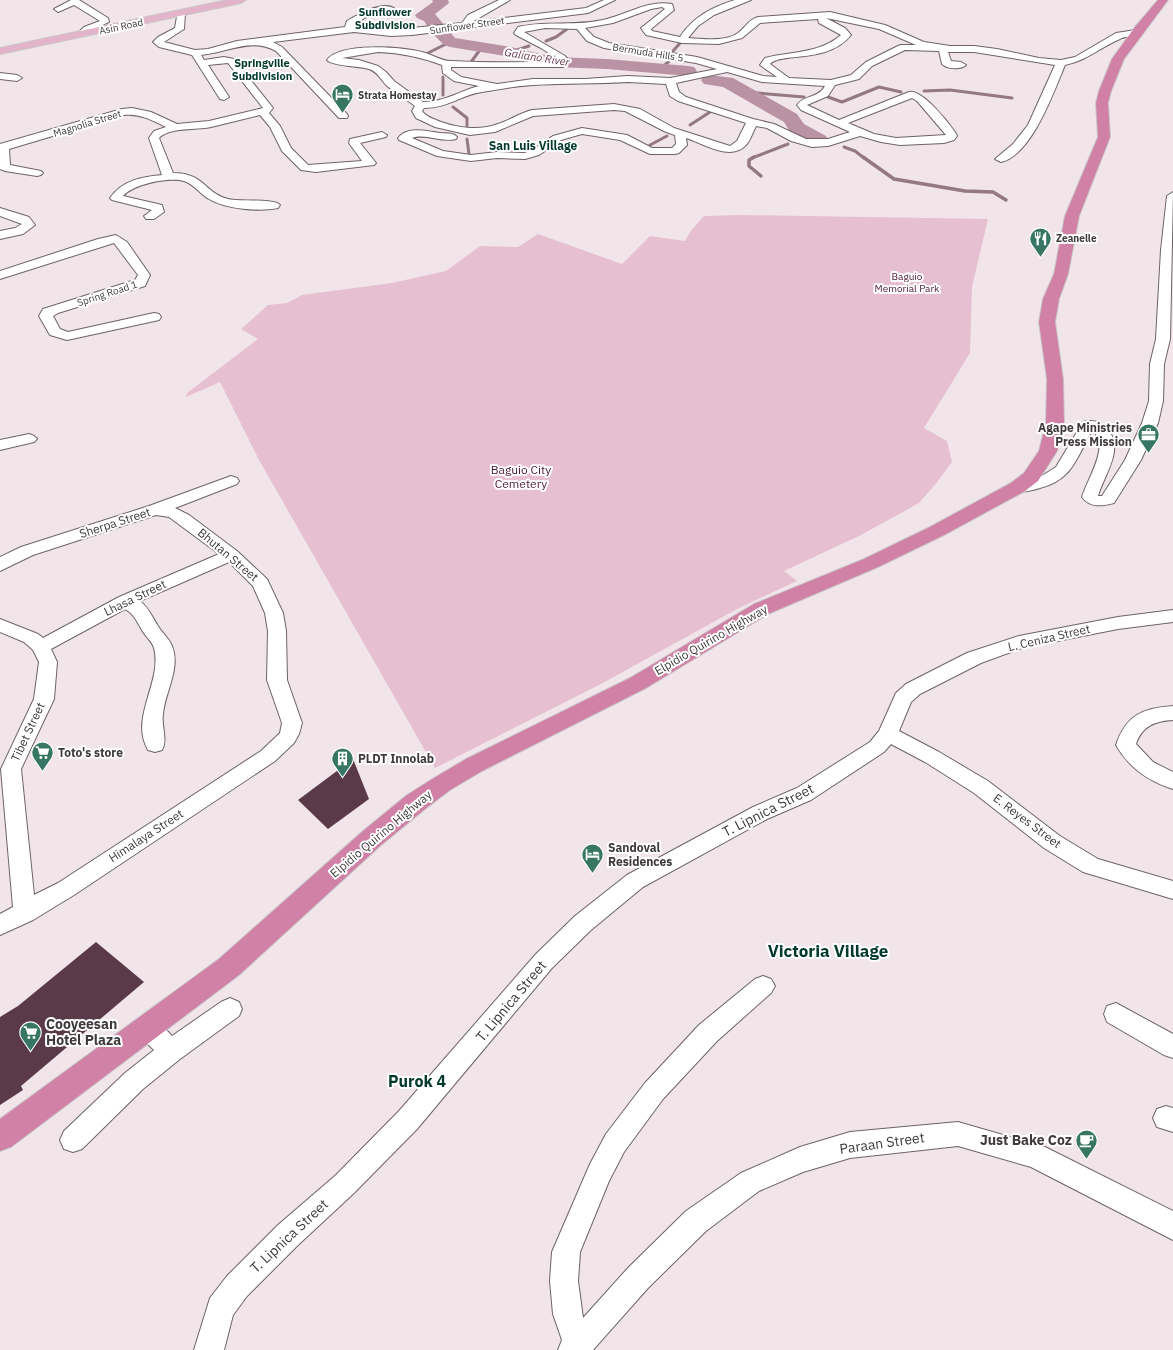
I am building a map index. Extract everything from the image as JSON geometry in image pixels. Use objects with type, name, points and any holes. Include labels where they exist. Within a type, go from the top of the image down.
[{"type":"highway","name":"Elpidio Quirino Highway","points":[[0,1137],[229,967],[372,838],[416,802],[442,784],[474,765],[638,683],[761,609],[871,563],[1018,487],[1031,477],[1048,451],[1054,427],[1055,379],[1047,322],[1051,299],[1061,274],[1072,216],[1104,137],[1102,103],[1105,91],[1118,59],[1136,33],[1163,0]]},
{"type":"main road","name":"Asin Road","points":[[0,51],[181,14],[241,0]]},
{"type":"street","points":[[59,0],[74,2],[105,20],[82,34]]},
{"type":"street","points":[[460,26],[471,17],[506,0]]},
{"type":"street","name":"Sunflower Street","points":[[181,14],[179,29],[158,42],[162,45],[196,53],[208,52],[250,42],[354,30],[391,33],[412,32],[588,10],[611,0]]},
{"type":"street","points":[[682,40],[687,31],[716,9],[747,0]]},
{"type":"street","points":[[58,9],[74,2]]},
{"type":"street","points":[[733,70],[695,75],[670,82],[628,78],[585,82],[534,82],[474,90],[449,101],[433,105],[421,105],[390,83],[383,74],[374,68],[359,63],[332,60],[335,57],[350,52],[390,48],[422,54],[447,64],[563,64],[561,55],[546,49],[535,40],[519,33],[521,29],[544,25],[580,26],[612,21],[654,3],[669,6],[670,10],[646,28],[649,33],[682,40],[713,41],[728,39],[745,33],[752,22],[758,20],[830,15],[882,26],[922,44],[946,49],[974,49],[1039,61],[1061,63],[1078,59],[1119,35],[1136,33]]},
{"type":"street","points":[[825,3],[830,15]]},
{"type":"street","points":[[354,30],[349,26],[353,20],[373,10],[391,9]]},
{"type":"street","points":[[786,81],[776,71],[765,65],[768,60],[778,57],[815,54],[828,49],[841,40],[846,35],[842,30],[822,21],[822,18],[830,15]]},
{"type":"street","name":"Bermuda Hills 5","points":[[580,26],[582,33],[593,41],[607,46],[670,55],[733,70],[762,79],[786,81],[832,82],[855,78],[869,64],[903,47],[946,49]]},
{"type":"street","name":"Sunflower Street","points":[[250,42],[268,43],[276,47],[343,116]]},
{"type":"street","points":[[946,49],[947,64],[961,65]]},
{"type":"street","points":[[196,53],[224,97]]},
{"type":"street","points":[[203,63],[220,60],[232,61],[268,108],[266,112],[275,126],[286,149],[300,165],[310,169],[370,163],[354,141],[382,135]]},
{"type":"street","points":[[1001,159],[1017,146],[1033,126],[1061,63]]},
{"type":"street","points":[[447,64],[446,72],[458,79],[499,87]]},
{"type":"street","points":[[0,76],[17,78]]},
{"type":"street","points":[[670,82],[674,94],[682,99],[752,122],[768,124],[794,139],[811,145],[828,143],[861,132]]},
{"type":"street","points":[[832,82],[830,89],[824,94],[804,102],[802,105],[805,108],[861,132],[892,142],[950,138],[952,136],[950,132],[921,99],[913,94],[907,85]]},
{"type":"street","points":[[840,123],[913,94]]},
{"type":"street","points":[[421,105],[418,111],[420,116],[423,118],[468,132]]},
{"type":"street","points":[[680,133],[682,145],[675,151],[663,152],[643,149],[623,137],[604,133],[582,131],[557,138],[534,153],[525,156],[497,155],[471,158],[441,154],[403,138],[407,135],[419,134],[448,138],[468,132],[501,127],[520,115],[614,107],[636,111],[655,123],[680,133],[704,140],[722,148],[730,149],[738,147],[742,143],[752,122]]},
{"type":"street","name":"Magnolia Street","points":[[1,147],[127,111],[147,114],[176,127]]},
{"type":"street","points":[[169,177],[160,150],[154,138],[158,133],[176,127],[229,120],[266,112]]},
{"type":"street","points":[[229,120],[235,124],[246,127]]},
{"type":"street","points":[[264,127],[275,126]]},
{"type":"street","points":[[1,147],[5,168],[37,173]]},
{"type":"street","points":[[150,216],[158,212],[158,208],[116,198],[124,189],[132,184],[182,176],[191,178],[222,202],[274,205]]},
{"type":"street","points":[[1018,487],[1038,485],[1058,476],[1072,457],[1088,425],[1095,425],[1104,432],[1104,466],[1092,488],[1090,497],[1101,502],[1108,500],[1133,460],[1150,423],[1156,401],[1157,364],[1168,336],[1167,250],[1173,196]]},
{"type":"street","points":[[0,212],[25,220],[29,223],[26,228],[19,231],[0,235]]},
{"type":"street","name":"Spring Road 1","points":[[0,275],[75,252],[102,242],[116,239],[124,244],[128,253],[144,276],[140,283],[53,310],[48,312],[46,316],[55,332],[67,336],[78,335],[154,317]]},
{"type":"street","points":[[0,445],[29,439]]},
{"type":"street","name":"Sherpa Street","points":[[0,566],[9,559],[27,551],[156,510],[231,481]]},
{"type":"street","name":"Bhutan Street","points":[[156,510],[179,515],[231,555],[261,583],[274,613],[277,631],[276,680],[292,723],[291,731],[287,740]]},
{"type":"street","name":"Lhasa Street","points":[[41,647],[125,601],[231,555]]},
{"type":"street","points":[[125,601],[140,609],[149,628],[160,640],[164,648],[164,665],[153,712],[152,730],[155,745]]},
{"type":"street","name":"L. Ceniza Street","points":[[888,734],[903,698],[913,689],[974,658],[1019,642],[1118,623],[1173,616]]},
{"type":"street","points":[[0,625],[31,638],[41,647]]},
{"type":"street","name":"Tibet Street","points":[[25,912],[11,769],[44,699],[47,684],[48,662],[41,647]]},
{"type":"street","points":[[1173,713],[1157,714],[1139,722],[1128,733],[1126,745],[1135,760],[1150,770],[1173,781]]},
{"type":"street","name":"E. Reyes Street","points":[[888,734],[932,757],[981,787],[1052,842],[1091,866],[1173,890]]},
{"type":"street","name":"T. Lipnica Street","points":[[209,1350],[220,1308],[237,1286],[288,1235],[345,1184],[408,1120],[565,939],[635,881],[760,813],[804,794],[877,747],[888,734]]},
{"type":"street","name":"Himalaya Street","points":[[0,925],[66,890],[268,756],[287,740]]},
{"type":"street","points":[[575,1347],[567,1314],[564,1280],[566,1252],[615,1143],[654,1091],[708,1033],[763,986]]},
{"type":"street","points":[[73,1140],[134,1081],[171,1051],[230,1010]]},
{"type":"street","points":[[1116,1014],[1173,1047]]},
{"type":"street","points":[[148,1028],[171,1051]]},
{"type":"street","name":"Paraan Street","points":[[575,1347],[638,1278],[696,1221],[750,1182],[800,1160],[850,1145],[958,1134],[1036,1156],[1173,1226]]},
{"type":"green space","name":"Baguio City Cemetery","points":[[739,215],[988,219],[972,287],[970,353],[924,428],[947,441],[952,462],[919,503],[861,535],[784,571],[797,581],[739,608],[599,685],[435,768],[259,460],[220,382],[186,397],[187,393],[258,339],[241,329],[268,305],[287,303],[302,295],[392,283],[446,271],[480,246],[518,247],[538,234],[622,264],[650,236],[685,241],[690,232],[704,216]]},
{"type":"building","name":"PLDT Innolab","points":[[353,759],[369,799],[328,829],[298,800]]},
{"type":"building","name":"Cooyeesan Hotel Plaza","points":[[96,942],[144,982],[21,1086],[23,1090],[0,1105],[0,1017],[18,1006]]},
{"type":"waterway","name":"Galiano River","points":[[440,0],[441,3],[423,15],[430,18],[439,31],[450,42],[511,52],[554,62],[607,64],[688,71]]},
{"type":"waterway","points":[[546,41],[556,37],[567,29]]},
{"type":"waterway","points":[[428,53],[450,42]]},
{"type":"waterway","points":[[673,51],[681,42]]},
{"type":"waterway","points":[[511,52],[529,46]]},
{"type":"waterway","points":[[471,62],[482,47]]},
{"type":"waterway","points":[[660,69],[673,58]]},
{"type":"waterway","points":[[443,77],[443,95]]},
{"type":"waterway","name":"Galiano River","points":[[710,80],[727,82],[791,118],[797,128],[819,140]]},
{"type":"waterway","points":[[828,97],[842,102],[879,87],[901,92]]},
{"type":"waterway","points":[[924,91],[950,90],[1012,98]]},
{"type":"waterway","points":[[745,92],[804,97]]},
{"type":"waterway","points":[[453,107],[467,118],[467,126]]},
{"type":"waterway","points":[[690,125],[710,112]]},
{"type":"waterway","points":[[650,145],[667,136]]},
{"type":"waterway","points":[[467,139],[469,154]]},
{"type":"waterway","points":[[753,158],[788,144]]},
{"type":"waterway","points":[[844,147],[855,151],[864,158]]},
{"type":"waterway","points":[[863,157],[894,179],[965,191],[993,192],[1006,200]]},
{"type":"waterway","points":[[753,158],[749,160],[749,166],[761,176]]},
{"type":"place","name":"Strata Homestay","points":[[342,114]]},
{"type":"place","name":"Zeanelle","points":[[1040,258]]},
{"type":"place","name":"Agape Ministries Press Mission","points":[[1148,454]]},
{"type":"place","name":"Toto's store","points":[[42,772]]},
{"type":"place","name":"PLDT Innolab","points":[[343,778]]},
{"type":"place","name":"Sandoval Residences","points":[[593,874]]},
{"type":"place","name":"Cooyeesan Hotel Plaza","points":[[31,1052]]},
{"type":"place","name":"Just Bake Coz","points":[[1087,1160]]},
{"type":"district","name":"Sunflower Subdivision","points":[[385,18]]},
{"type":"district","name":"Springville Subdivision","points":[[262,69]]},
{"type":"district","name":"San Luis Village","points":[[533,146]]},
{"type":"district","name":"Victoria Village","points":[[828,951]]},
{"type":"district","name":"Purok 4","points":[[417,1081]]},
{"type":"park label","name":"Baguio Memorial Park","points":[[907,282]]}]
